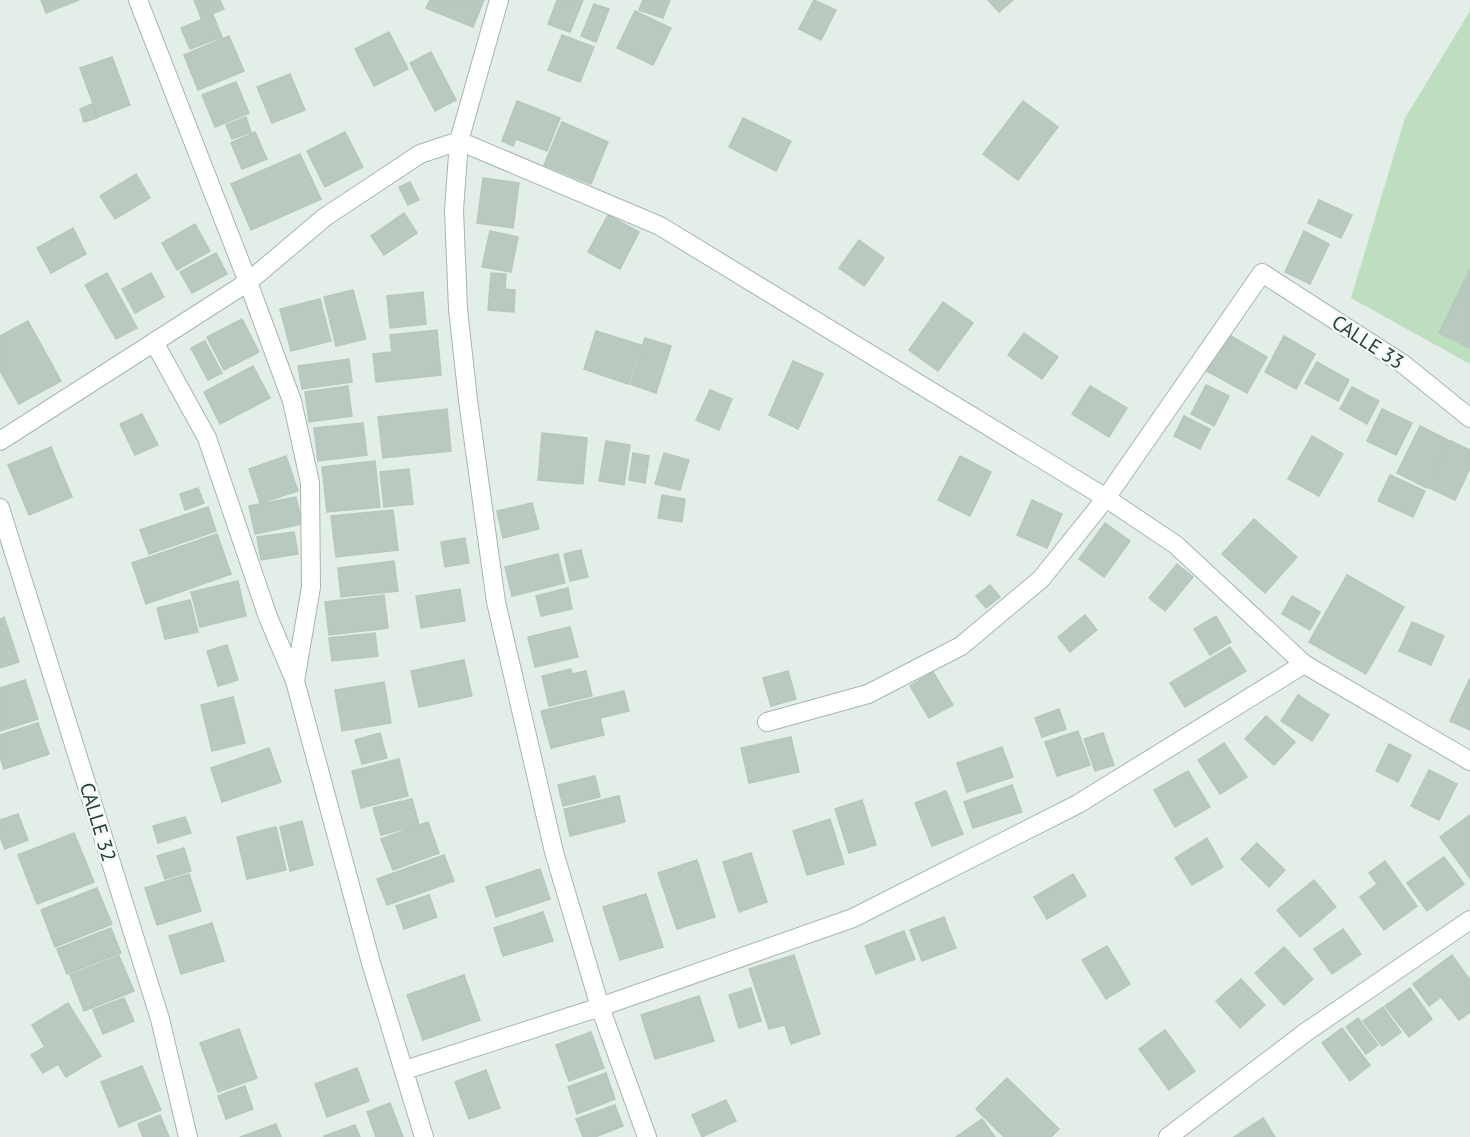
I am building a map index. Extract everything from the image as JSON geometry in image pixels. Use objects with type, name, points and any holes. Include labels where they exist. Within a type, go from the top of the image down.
[{"type":"street","points":[[138,0],[292,401],[310,483],[311,587],[295,681]]},
{"type":"street","points":[[499,0],[459,141],[454,210],[458,309],[496,602],[554,852],[600,1007],[647,1137]]},
{"type":"street","points":[[0,441],[248,282],[325,217],[420,154],[459,141],[660,226],[1106,498],[1176,545],[1304,664],[1470,761]]},
{"type":"street","name":"CALLE 33","points":[[1106,498],[1262,273],[1403,364],[1470,418]]},
{"type":"street","points":[[154,342],[207,438],[268,617],[295,681],[371,963],[424,1137]]},
{"type":"street","points":[[767,722],[868,694],[961,646],[1041,579],[1106,498]]},
{"type":"street","name":"CALLE 32","points":[[0,508],[160,1019],[188,1137]]},
{"type":"street","points":[[405,1070],[600,1007],[852,918],[1078,804],[1304,664]]},
{"type":"street","points":[[1168,1137],[1306,1032],[1470,920]]},
{"type":"green space","points":[[1470,11],[1470,364],[1351,298],[1405,118]]},
{"type":"building","points":[[41,0],[79,0],[46,13]]},
{"type":"building","points":[[194,0],[220,0],[224,9],[201,18]]},
{"type":"building","points":[[430,0],[484,0],[473,27],[426,8]]},
{"type":"building","points":[[557,0],[583,0],[570,32],[548,24]]},
{"type":"building","points":[[643,0],[670,0],[663,18],[639,10]]},
{"type":"building","points":[[814,0],[836,10],[821,40],[799,29]]},
{"type":"building","points":[[988,0],[1013,0],[999,12]]},
{"type":"building","points":[[594,4],[609,9],[596,42],[581,36]]},
{"type":"building","points":[[635,11],[671,28],[653,65],[617,48]]},
{"type":"building","points":[[213,15],[222,37],[190,49],[181,28]]},
{"type":"building","points":[[389,32],[408,69],[374,86],[355,49]]},
{"type":"building","points":[[562,35],[594,47],[580,82],[548,70]]},
{"type":"building","points":[[229,36],[244,71],[198,90],[184,55]]},
{"type":"building","points":[[431,52],[456,100],[435,111],[410,63]]},
{"type":"building","points":[[112,57],[130,105],[98,117],[80,68]]},
{"type":"building","points":[[290,74],[305,110],[272,123],[257,87]]},
{"type":"building","points":[[236,82],[249,113],[215,127],[202,95]]},
{"type":"building","points":[[517,101],[560,118],[547,151],[516,139],[513,146],[502,141]]},
{"type":"building","points":[[1023,101],[1058,127],[1018,180],[983,154]]},
{"type":"building","points":[[92,104],[97,118],[84,122],[80,109]]},
{"type":"building","points":[[246,117],[251,132],[232,139],[226,125]]},
{"type":"building","points":[[743,118],[791,141],[776,171],[729,147]]},
{"type":"building","points":[[562,122],[608,142],[591,184],[544,165]]},
{"type":"building","points":[[255,132],[267,159],[242,169],[231,143]]},
{"type":"building","points":[[345,132],[363,167],[325,187],[307,151]]},
{"type":"building","points":[[300,154],[321,199],[251,230],[231,184]]},
{"type":"building","points":[[136,174],[150,198],[115,219],[100,196]]},
{"type":"building","points":[[483,178],[519,183],[513,228],[477,223]]},
{"type":"building","points":[[410,182],[419,200],[408,205],[399,187]]},
{"type":"building","points":[[1319,200],[1352,215],[1341,238],[1308,223]]},
{"type":"building","points":[[404,213],[417,233],[384,255],[371,236]]},
{"type":"building","points":[[608,215],[639,232],[620,269],[588,252]]},
{"type":"building","points":[[195,224],[210,251],[177,270],[162,243]]},
{"type":"building","points":[[73,228],[86,254],[51,273],[37,248]]},
{"type":"building","points":[[490,231],[518,237],[511,272],[482,267]]},
{"type":"building","points":[[1304,231],[1329,244],[1310,284],[1285,272]]},
{"type":"building","points":[[859,240],[884,258],[864,286],[839,268]]},
{"type":"building","points":[[216,253],[227,274],[192,293],[180,272]]},
{"type":"building","points":[[1470,269],[1470,348],[1439,333]]},
{"type":"building","points":[[107,273],[137,328],[116,339],[85,285]]},
{"type":"building","points":[[151,273],[164,297],[135,313],[122,289]]},
{"type":"building","points":[[491,273],[506,274],[505,289],[515,290],[514,312],[488,310]]},
{"type":"building","points":[[353,290],[366,339],[336,346],[324,297]]},
{"type":"building","points":[[423,292],[426,324],[390,328],[387,296]]},
{"type":"building","points":[[320,299],[331,341],[291,351],[280,309]]},
{"type":"building","points":[[943,302],[973,323],[938,371],[909,350]]},
{"type":"building","points":[[242,319],[259,352],[224,370],[207,337]]},
{"type":"building","points":[[28,321],[61,381],[19,404],[0,371],[0,336]]},
{"type":"building","points":[[437,330],[441,375],[376,382],[373,354],[392,352],[390,335]]},
{"type":"building","points":[[596,331],[641,345],[628,384],[584,369]]},
{"type":"building","points":[[1224,332],[1267,357],[1247,393],[1203,369]]},
{"type":"building","points":[[1024,333],[1058,357],[1042,379],[1008,355]]},
{"type":"building","points":[[1284,336],[1315,354],[1296,389],[1265,372]]},
{"type":"building","points":[[645,338],[671,346],[656,393],[630,384]]},
{"type":"building","points":[[205,341],[222,373],[208,380],[191,348]]},
{"type":"building","points":[[349,359],[352,382],[302,389],[298,366]]},
{"type":"building","points":[[793,361],[823,374],[798,429],[769,415]]},
{"type":"building","points":[[1317,362],[1349,380],[1338,401],[1305,383]]},
{"type":"building","points":[[253,366],[270,398],[220,424],[204,392]]},
{"type":"building","points":[[1206,385],[1229,396],[1214,426],[1191,414]]},
{"type":"building","points":[[348,386],[352,416],[309,422],[305,392]]},
{"type":"building","points":[[1090,386],[1127,408],[1109,437],[1072,414]]},
{"type":"building","points":[[1352,387],[1379,401],[1367,424],[1340,409]]},
{"type":"building","points":[[710,390],[732,399],[719,430],[696,420]]},
{"type":"building","points":[[447,409],[451,451],[383,458],[378,417]]},
{"type":"building","points":[[1382,409],[1412,423],[1396,455],[1367,441]]},
{"type":"building","points":[[142,414],[158,445],[135,455],[120,424]]},
{"type":"building","points":[[1184,416],[1210,429],[1200,449],[1174,436]]},
{"type":"building","points":[[363,423],[367,455],[318,461],[314,428]]},
{"type":"building","points":[[1420,426],[1450,441],[1427,488],[1397,473]]},
{"type":"building","points":[[542,433],[587,438],[583,484],[538,480]]},
{"type":"building","points":[[1312,436],[1343,454],[1319,496],[1288,479]]},
{"type":"building","points":[[606,441],[630,445],[624,485],[599,481]]},
{"type":"building","points":[[1451,441],[1470,450],[1470,468],[1455,500],[1429,488]]},
{"type":"building","points":[[51,447],[72,497],[29,515],[8,465]]},
{"type":"building","points":[[633,453],[649,456],[645,483],[629,480]]},
{"type":"building","points":[[664,453],[689,460],[680,490],[655,484]]},
{"type":"building","points":[[286,456],[298,491],[260,503],[249,469]]},
{"type":"building","points":[[960,456],[991,472],[970,516],[938,500]]},
{"type":"building","points":[[375,461],[380,507],[327,512],[322,467]]},
{"type":"building","points":[[409,469],[413,504],[384,507],[380,472]]},
{"type":"building","points":[[1390,475],[1425,491],[1413,517],[1378,501]]},
{"type":"building","points":[[198,488],[204,503],[185,510],[180,494]]},
{"type":"building","points":[[662,495],[685,499],[682,522],[658,518]]},
{"type":"building","points":[[296,497],[302,524],[255,534],[249,506]]},
{"type":"building","points":[[1032,500],[1062,514],[1047,548],[1017,535]]},
{"type":"building","points":[[532,503],[539,529],[503,538],[497,511]]},
{"type":"building","points":[[208,507],[216,531],[149,554],[140,530]]},
{"type":"building","points":[[393,510],[398,550],[336,557],[331,516]]},
{"type":"building","points":[[1254,519],[1297,557],[1265,593],[1222,554]]},
{"type":"building","points":[[1105,523],[1130,541],[1104,577],[1079,559]]},
{"type":"building","points":[[294,532],[298,554],[261,560],[257,537]]},
{"type":"building","points":[[217,534],[231,574],[146,604],[132,563]]},
{"type":"building","points":[[465,538],[469,563],[445,567],[441,542]]},
{"type":"building","points":[[581,550],[588,577],[570,581],[564,554]]},
{"type":"building","points":[[558,554],[565,583],[512,596],[505,567]]},
{"type":"building","points":[[394,561],[398,591],[341,597],[338,568]]},
{"type":"building","points":[[1177,564],[1193,577],[1165,611],[1149,598]]},
{"type":"building","points":[[1347,575],[1404,607],[1366,674],[1309,642]]},
{"type":"building","points":[[238,581],[246,616],[200,627],[191,592]]},
{"type":"building","points":[[990,585],[1000,597],[986,608],[976,596]]},
{"type":"building","points":[[568,588],[572,609],[541,616],[536,596]]},
{"type":"building","points":[[460,589],[465,621],[421,628],[416,596]]},
{"type":"building","points":[[384,595],[388,628],[329,635],[325,602]]},
{"type":"building","points":[[1292,596],[1320,612],[1310,630],[1282,614]]},
{"type":"building","points":[[190,600],[198,632],[165,639],[157,608]]},
{"type":"building","points":[[1085,615],[1097,630],[1070,652],[1058,637]]},
{"type":"building","points":[[1216,616],[1231,642],[1210,655],[1194,629]]},
{"type":"building","points":[[4,617],[19,662],[0,668],[0,619]]},
{"type":"building","points":[[1412,622],[1444,636],[1431,665],[1399,651]]},
{"type":"building","points":[[570,627],[578,657],[535,667],[528,637]]},
{"type":"building","points":[[375,633],[378,656],[332,661],[329,638]]},
{"type":"building","points":[[227,645],[238,680],[218,686],[207,651]]},
{"type":"building","points":[[1230,647],[1246,671],[1185,707],[1170,683]]},
{"type":"building","points":[[464,660],[472,696],[419,707],[411,671]]},
{"type":"building","points":[[571,669],[572,674],[586,671],[592,696],[549,706],[542,676]]},
{"type":"building","points":[[788,671],[796,699],[771,706],[763,678]]},
{"type":"building","points":[[933,672],[953,705],[929,718],[910,686]]},
{"type":"building","points":[[1470,678],[1470,730],[1450,721]]},
{"type":"building","points":[[25,680],[38,719],[0,731],[0,688]]},
{"type":"building","points":[[384,682],[391,723],[342,731],[335,690]]},
{"type":"building","points":[[624,691],[629,711],[600,718],[604,735],[551,748],[541,711]]},
{"type":"building","points":[[1298,695],[1329,715],[1312,741],[1281,721]]},
{"type":"building","points":[[233,697],[245,743],[212,751],[201,705]]},
{"type":"building","points":[[1059,709],[1066,729],[1042,737],[1035,718]]},
{"type":"building","points":[[1266,716],[1295,742],[1274,765],[1245,739]]},
{"type":"building","points":[[38,723],[49,754],[4,769],[0,757],[0,735]]},
{"type":"building","points":[[1078,731],[1090,765],[1057,776],[1045,742]]},
{"type":"building","points":[[380,733],[387,758],[362,764],[355,740]]},
{"type":"building","points":[[1103,733],[1114,765],[1095,771],[1084,739]]},
{"type":"building","points":[[791,737],[799,772],[749,783],[741,748]]},
{"type":"building","points":[[1224,743],[1247,777],[1220,794],[1198,760]]},
{"type":"building","points":[[1389,744],[1411,755],[1398,782],[1376,771]]},
{"type":"building","points":[[1002,747],[1013,777],[967,792],[957,763]]},
{"type":"building","points":[[269,748],[281,782],[222,802],[211,768]]},
{"type":"building","points":[[399,759],[408,796],[361,808],[352,771]]},
{"type":"building","points":[[1429,770],[1457,784],[1439,820],[1411,806]]},
{"type":"building","points":[[1188,771],[1210,807],[1175,827],[1154,790]]},
{"type":"building","points":[[595,776],[600,797],[563,806],[558,785]]},
{"type":"building","points":[[1012,785],[1022,812],[973,828],[964,802]]},
{"type":"building","points":[[946,791],[963,834],[932,846],[915,803]]},
{"type":"building","points":[[619,796],[625,822],[570,836],[564,809]]},
{"type":"building","points":[[412,799],[419,825],[381,835],[373,808]]},
{"type":"building","points":[[862,800],[876,845],[849,853],[835,809]]},
{"type":"building","points":[[18,814],[28,840],[5,849],[0,837],[0,820]]},
{"type":"building","points":[[1470,815],[1470,878],[1440,837]]},
{"type":"building","points":[[185,817],[191,833],[158,843],[153,826]]},
{"type":"building","points":[[830,819],[844,864],[807,875],[793,831]]},
{"type":"building","points":[[302,821],[313,865],[290,871],[280,827]]},
{"type":"building","points":[[428,822],[439,853],[393,870],[381,839]]},
{"type":"building","points":[[276,827],[286,870],[247,879],[237,837]]},
{"type":"building","points":[[74,833],[94,882],[37,904],[18,855]]},
{"type":"building","points":[[1207,838],[1223,867],[1192,885],[1175,858]]},
{"type":"building","points":[[1257,843],[1285,870],[1269,887],[1241,859]]},
{"type":"building","points":[[184,848],[191,871],[165,879],[157,856]]},
{"type":"building","points":[[751,853],[767,902],[739,912],[723,862]]},
{"type":"building","points":[[444,855],[454,881],[387,905],[377,879]]},
{"type":"building","points":[[1444,857],[1464,884],[1427,911],[1407,883]]},
{"type":"building","points":[[697,860],[715,917],[677,929],[658,873]]},
{"type":"building","points":[[1385,861],[1417,906],[1384,930],[1360,897],[1377,884],[1369,873]]},
{"type":"building","points":[[540,869],[550,899],[496,917],[486,887]]},
{"type":"building","points":[[189,874],[201,911],[157,925],[145,888]]},
{"type":"building","points":[[1073,874],[1086,896],[1047,919],[1034,897]]},
{"type":"building","points":[[1314,880],[1336,907],[1300,937],[1277,910]]},
{"type":"building","points":[[97,888],[112,924],[55,947],[41,910]]},
{"type":"building","points":[[646,894],[663,947],[620,960],[603,907]]},
{"type":"building","points":[[429,895],[437,917],[404,929],[396,906]]},
{"type":"building","points":[[543,912],[553,941],[503,956],[494,928]]},
{"type":"building","points":[[944,917],[956,948],[922,961],[910,930]]},
{"type":"building","points":[[212,923],[224,961],[181,974],[169,936]]},
{"type":"building","points":[[111,928],[121,953],[67,974],[57,949]]},
{"type":"building","points":[[1343,929],[1361,954],[1332,974],[1314,949]]},
{"type":"building","points":[[904,931],[915,959],[876,974],[865,946]]},
{"type":"building","points":[[1107,946],[1130,984],[1106,999],[1082,960]]},
{"type":"building","points":[[1284,947],[1313,979],[1284,1005],[1255,973]]},
{"type":"building","points":[[794,955],[820,1034],[791,1044],[785,1025],[769,1029],[749,969]]},
{"type":"building","points":[[1452,955],[1470,980],[1470,1012],[1459,1020],[1441,997],[1429,1006],[1413,984]]},
{"type":"building","points":[[119,956],[134,991],[84,1011],[70,975]]},
{"type":"building","points":[[464,975],[480,1020],[423,1040],[407,995]]},
{"type":"building","points":[[1241,979],[1265,1005],[1240,1028],[1216,1001]]},
{"type":"building","points":[[751,988],[761,1021],[739,1028],[729,995]]},
{"type":"building","points":[[1410,988],[1432,1019],[1409,1037],[1385,1006]]},
{"type":"building","points":[[699,996],[714,1041],[655,1059],[641,1015]]},
{"type":"building","points":[[124,998],[134,1021],[103,1034],[93,1010]]},
{"type":"building","points":[[68,1003],[101,1056],[66,1077],[58,1064],[43,1073],[31,1055],[45,1047],[32,1025]]},
{"type":"building","points":[[1383,1007],[1401,1032],[1382,1046],[1363,1021]]},
{"type":"building","points":[[1358,1018],[1378,1045],[1366,1054],[1346,1027]]},
{"type":"building","points":[[1342,1028],[1370,1065],[1350,1081],[1322,1043]]},
{"type":"building","points":[[239,1029],[257,1078],[218,1092],[200,1043]]},
{"type":"building","points":[[1165,1030],[1195,1071],[1169,1090],[1139,1049]]},
{"type":"building","points":[[591,1032],[604,1068],[569,1081],[556,1045]]},
{"type":"building","points":[[142,1066],[161,1110],[119,1127],[101,1082]]},
{"type":"building","points":[[357,1068],[369,1101],[327,1117],[315,1084]]},
{"type":"building","points":[[486,1070],[500,1108],[469,1119],[455,1082]]},
{"type":"building","points":[[606,1073],[615,1099],[577,1114],[568,1087]]},
{"type":"building","points":[[1007,1078],[1059,1129],[1051,1137],[1004,1137],[976,1109]]},
{"type":"building","points":[[245,1086],[253,1109],[226,1119],[218,1096]]},
{"type":"building","points":[[726,1100],[736,1121],[702,1137],[692,1115]]},
{"type":"building","points":[[390,1103],[403,1137],[376,1137],[367,1112]]},
{"type":"building","points":[[615,1105],[623,1126],[595,1137],[583,1137],[576,1119]]},
{"type":"building","points":[[160,1115],[169,1137],[143,1137],[138,1124]]},
{"type":"building","points":[[1263,1118],[1275,1137],[1234,1137]]},
{"type":"building","points":[[982,1119],[995,1137],[956,1137]]},
{"type":"building","points":[[276,1124],[281,1137],[240,1137]]},
{"type":"building","points":[[355,1125],[360,1137],[324,1137],[324,1136]]}]
